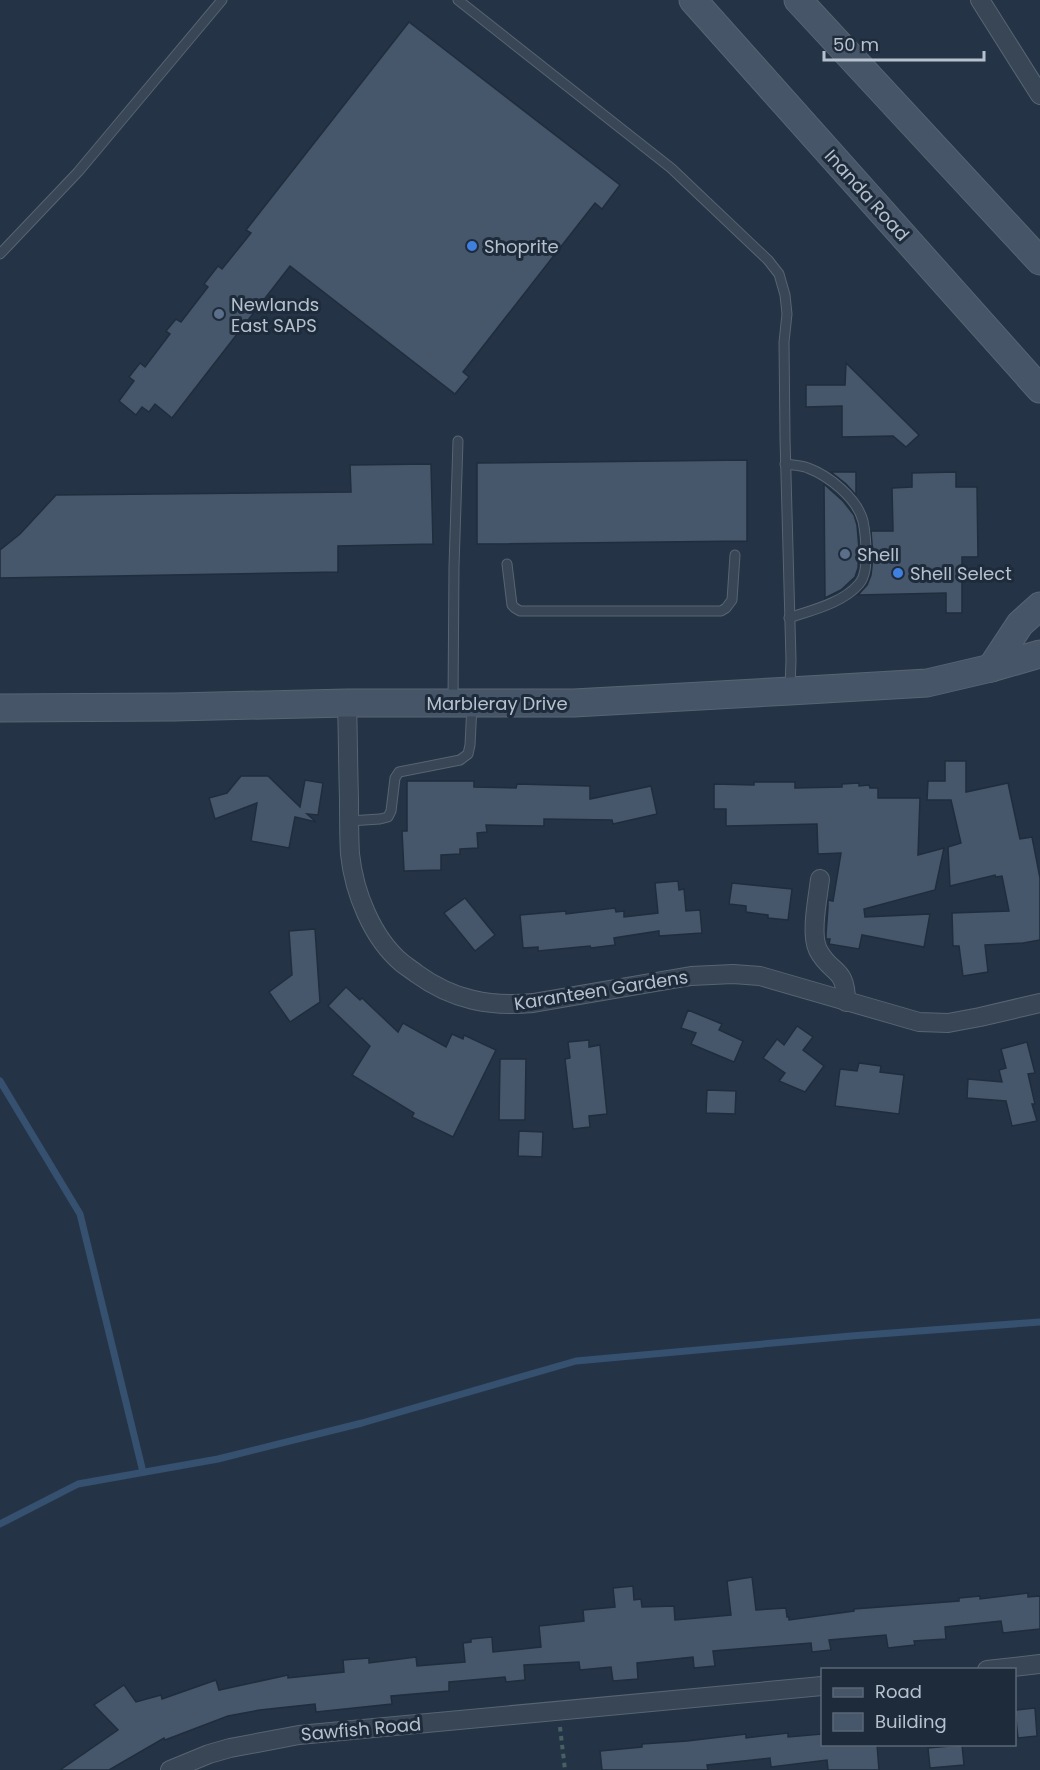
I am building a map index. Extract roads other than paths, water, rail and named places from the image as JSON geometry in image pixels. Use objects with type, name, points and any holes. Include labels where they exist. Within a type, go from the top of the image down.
[{"type":"street","name":"Inanda Road","points":[[693,0],[1040,389]]},
{"type":"street","points":[[798,0],[1040,261]]},
{"type":"street","points":[[980,0],[1033,68],[1040,95]]},
{"type":"street","points":[[991,668],[1020,624],[1040,606]]},
{"type":"street","name":"Marbleray Drive","points":[[0,708],[347,703],[574,703],[790,692],[927,683],[1040,654]]},
{"type":"street","name":"Karanteen Gardens","points":[[347,703],[350,855],[357,886],[367,914],[378,934],[402,963],[427,981],[455,996],[485,1004],[515,1005],[691,976],[733,974],[760,976],[913,1021],[932,1023],[948,1023],[1040,1003]]},
{"type":"street","points":[[820,879],[815,933],[818,949],[844,980],[846,1002]]},
{"type":"street","points":[[1005,1668],[1040,1664]]},
{"type":"street","name":"Sawfish Road","points":[[170,1770],[230,1748],[299,1735],[821,1686]]},
{"type":"lane","points":[[0,254],[78,172],[222,0]]},
{"type":"lane","points":[[458,0],[671,168],[768,260],[779,274],[787,314],[784,342],[790,692]]},
{"type":"lane","points":[[350,821],[388,817],[391,811],[395,778],[399,772],[460,760],[465,757],[470,745],[462,703],[454,567],[458,441]]},
{"type":"lane","points":[[785,464],[807,467],[831,480],[849,496],[862,518],[866,539],[866,568],[861,583],[822,608],[789,618]]},
{"type":"lane","points":[[507,564],[512,605],[520,611],[721,611],[732,600],[735,555]]},
{"type":"waterway","points":[[0,1081],[80,1214],[143,1472]]},
{"type":"waterway","points":[[0,1524],[78,1484],[218,1459],[362,1423],[576,1361],[851,1336],[1040,1322]]},
{"type":"place","name":"Shoprite","points":[[472,246]]},
{"type":"place","name":"Newlands East SAPS","points":[[219,314]]},
{"type":"place","name":"Shell","points":[[845,554]]},
{"type":"place","name":"Shell Select","points":[[898,573]]}]
